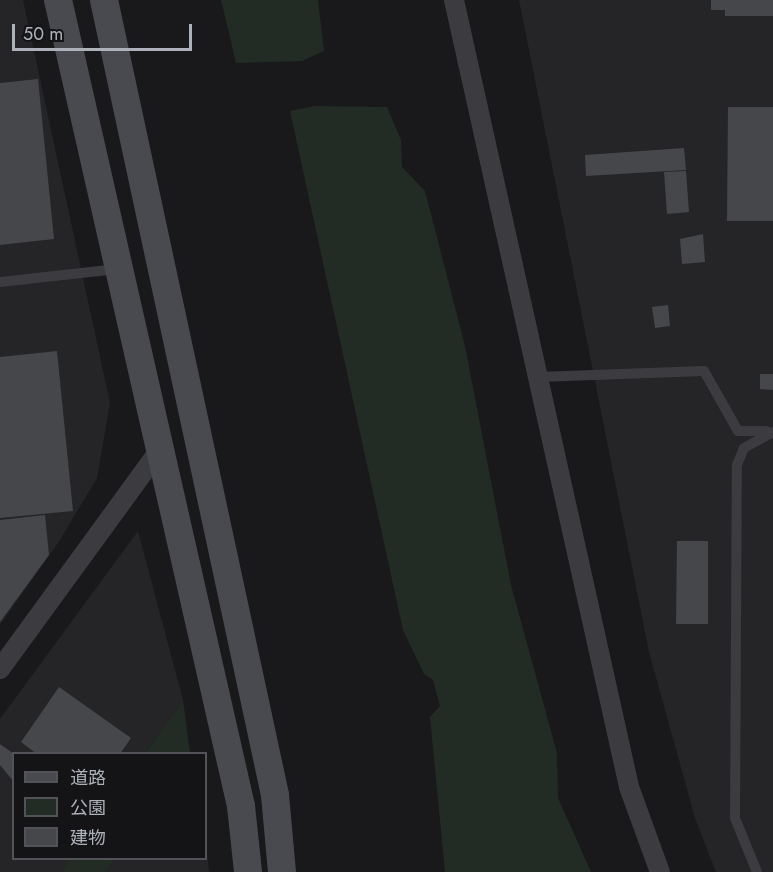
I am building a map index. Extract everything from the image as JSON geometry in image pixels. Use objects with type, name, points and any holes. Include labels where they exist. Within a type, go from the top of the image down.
[{"type":"street","points":[[58,0],[158,452],[241,806],[248,872]]},
{"type":"street","points":[[104,0],[268,760],[282,872]]},
{"type":"street","points":[[454,0],[629,787],[660,872]]},
{"type":"street","points":[[0,669],[158,452]]},
{"type":"lane","points":[[0,282],[118,269]]},
{"type":"lane","points":[[538,377],[704,371],[738,431],[773,431]]},
{"type":"lane","points":[[757,872],[735,818],[737,465],[744,448],[773,431]]},
{"type":"shaded area","points":[[0,0],[23,0],[110,403],[97,478],[58,543],[0,625]]},
{"type":"shaded area","points":[[519,0],[773,0],[773,872],[716,872],[695,818],[649,652]]},
{"type":"shaded area","points":[[138,531],[183,700],[146,752],[12,752],[12,860],[69,860],[61,872],[0,872],[0,719]]},
{"type":"shaded area","points":[[207,851],[209,872],[105,872],[114,860],[207,860]]},
{"type":"green space","points":[[221,0],[318,0],[324,51],[302,61],[236,63]]},
{"type":"green space","points":[[315,106],[387,107],[401,140],[402,167],[425,191],[465,346],[511,585],[557,753],[558,798],[591,872],[445,872],[430,717],[440,706],[433,680],[424,674],[403,630],[290,111]]},
{"type":"green space","points":[[183,700],[190,752],[146,752]]},
{"type":"green space","points":[[69,860],[114,860],[105,872],[61,872]]},
{"type":"building","points":[[711,0],[773,0],[773,16],[725,16],[725,10],[711,10]]},
{"type":"building","points":[[38,79],[54,239],[0,245],[0,83]]},
{"type":"building","points":[[728,107],[773,107],[773,221],[727,221]]},
{"type":"building","points":[[684,148],[686,170],[586,176],[585,155]]},
{"type":"building","points":[[686,171],[689,212],[667,214],[664,172]]},
{"type":"building","points":[[703,234],[705,262],[682,264],[680,239]]},
{"type":"building","points":[[668,305],[670,326],[655,328],[652,307]]},
{"type":"building","points":[[57,351],[73,511],[0,518],[0,357]]},
{"type":"building","points":[[760,374],[773,374],[773,390],[760,389]]},
{"type":"building","points":[[45,515],[49,555],[0,622],[0,520]]},
{"type":"building","points":[[677,541],[708,541],[708,624],[676,624]]},
{"type":"building","points":[[59,687],[131,738],[121,752],[34,752],[21,742]]},
{"type":"building","points":[[0,744],[12,753],[12,780],[0,765]]}]
